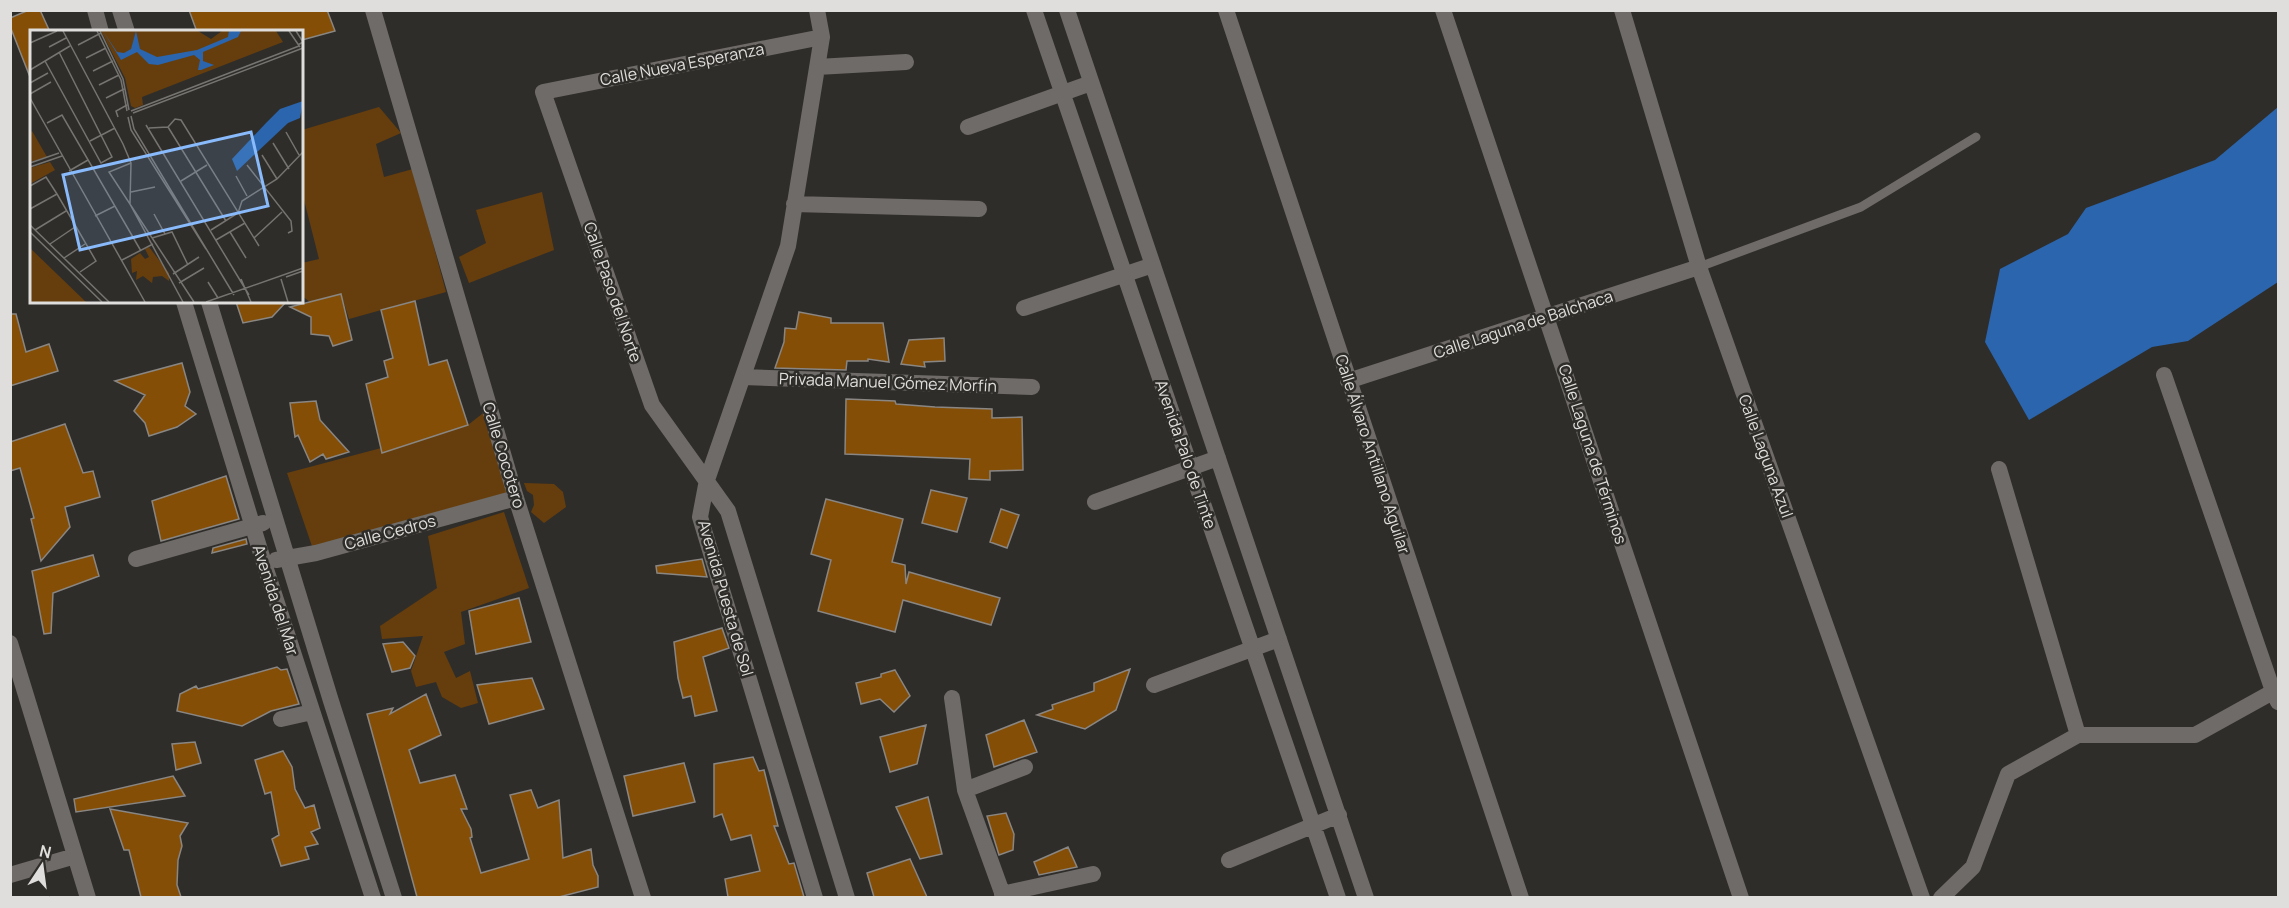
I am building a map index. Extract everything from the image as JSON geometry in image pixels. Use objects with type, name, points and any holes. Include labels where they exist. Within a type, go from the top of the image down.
[{"type":"street","points":[[95,10],[100,30]]},
{"type":"street","points":[[120,10],[126,30]]},
{"type":"street","name":"Calle Cocotero","points":[[373,10],[516,498],[643,897]]},
{"type":"street","points":[[707,480],[788,246],[822,37],[817,10]]},
{"type":"street","name":"Avenida Palo de Tinte","points":[[1034,10],[1338,897]]},
{"type":"street","name":"Avenida Palo de Tinte","points":[[1067,10],[1366,897]]},
{"type":"street","name":"Calle Álvaro Antillano Aguilar","points":[[1226,10],[1521,897]]},
{"type":"street","name":"Calle Laguna de Términos","points":[[1443,10],[1741,897]]},
{"type":"street","name":"Calle Laguna Azul","points":[[1622,10],[1699,267],[1922,897]]},
{"type":"street","name":"Calle Nueva Esperanza","points":[[543,92],[822,37]]},
{"type":"street","points":[[817,67],[906,62]]},
{"type":"street","points":[[968,127],[1091,83]]},
{"type":"street","name":"Calle Paso del Norte","points":[[543,92],[652,405],[707,480]]},
{"type":"street","points":[[794,204],[979,209]]},
{"type":"street","points":[[1024,308],[1153,265]]},
{"type":"street","name":"Calle Laguna de Balchaca","points":[[1348,381],[1699,267]]},
{"type":"street","name":"Avenida del Mar","points":[[184,303],[264,563],[373,897]]},
{"type":"street","name":"Avenida del Mar","points":[[209,303],[286,558],[394,897]]},
{"type":"street","points":[[1941,897],[1973,867],[2008,774],[2078,735],[2195,735],[2277,694],[2164,375]]},
{"type":"street","name":"Privada Manuel Gómez Morfín","points":[[743,377],[1032,387]]},
{"type":"street","points":[[1095,502],[1218,458]]},
{"type":"street","points":[[1999,469],[2078,735]]},
{"type":"street","name":"Avenida Puesta de Sol","points":[[707,480],[728,511],[847,897]]},
{"type":"street","name":"Avenida Puesta de Sol","points":[[707,480],[700,517],[815,897]]},
{"type":"street","name":"Calle Cedros","points":[[264,563],[316,553],[516,498]]},
{"type":"street","points":[[136,560],[275,520]]},
{"type":"street","points":[[735,631],[762,623]]},
{"type":"street","points":[[1154,685],[1279,639]]},
{"type":"street","points":[[10,643],[88,897]]},
{"type":"street","points":[[952,698],[965,790],[1003,896],[1093,873]]},
{"type":"street","points":[[281,719],[312,712]]},
{"type":"street","points":[[965,790],[1025,767]]},
{"type":"street","points":[[785,794],[812,784]]},
{"type":"street","points":[[1229,860],[1339,815]]},
{"type":"street","points":[[10,875],[75,856]]},
{"type":"lane","points":[[1699,267],[1861,207],[1976,137]]},
{"type":"shaded area","points":[[379,107],[401,133],[376,144],[384,177],[413,169],[446,292],[349,319],[341,294],[310,302],[303,297],[303,263],[319,259],[303,196],[303,130]]},
{"type":"shaded area","points":[[542,192],[554,250],[469,283],[459,257],[486,243],[476,210]]},
{"type":"shaded area","points":[[487,410],[515,498],[314,552],[287,473],[468,425]]},
{"type":"shaded area","points":[[524,483],[554,484],[563,492],[566,507],[544,523],[531,512],[534,505],[533,495],[527,491]]},
{"type":"shaded area","points":[[504,512],[529,588],[461,612],[465,644],[444,652],[456,678],[470,671],[478,703],[461,708],[442,697],[436,682],[416,687],[411,671],[423,636],[382,639],[380,626],[437,588],[428,536]]},
{"type":"water","points":[[2278,107],[2278,282],[2188,341],[2152,347],[2029,420],[1985,342],[2000,269],[2068,234],[2086,208],[2215,160]]},
{"type":"building","points":[[29,10],[40,10],[49,30],[30,30],[30,77],[10,26],[10,18]]},
{"type":"building","points":[[189,10],[327,10],[335,31],[303,40],[303,30],[196,30]]},
{"type":"building","points":[[341,294],[352,340],[333,346],[329,336],[311,334],[311,317],[290,307]]},
{"type":"building","points":[[415,301],[429,365],[447,360],[468,425],[382,453],[366,384],[388,377],[384,361],[393,358],[381,310]]},
{"type":"building","points":[[236,303],[285,303],[272,317],[243,323]]},
{"type":"building","points":[[799,312],[831,318],[831,323],[883,323],[889,362],[868,359],[868,361],[847,361],[846,370],[775,368],[784,342],[785,328],[796,329]]},
{"type":"building","points":[[10,314],[16,314],[26,352],[49,344],[58,371],[10,386]]},
{"type":"building","points":[[944,338],[945,361],[924,362],[925,367],[901,364],[909,340]]},
{"type":"building","points":[[182,363],[190,392],[185,406],[196,414],[177,427],[149,436],[145,423],[134,411],[145,395],[115,381]]},
{"type":"building","points":[[846,399],[895,401],[896,404],[935,407],[992,409],[992,418],[1022,417],[1023,470],[990,471],[990,480],[969,479],[970,459],[845,454]]},
{"type":"building","points":[[316,401],[320,420],[349,452],[326,459],[323,454],[310,462],[298,435],[295,437],[290,403]]},
{"type":"building","points":[[65,424],[83,473],[93,471],[100,497],[65,507],[70,527],[41,561],[31,519],[34,518],[20,468],[10,471],[10,442]]},
{"type":"building","points":[[226,476],[239,519],[161,541],[152,501]]},
{"type":"building","points":[[931,490],[967,498],[957,532],[922,523]]},
{"type":"building","points":[[826,499],[903,519],[892,562],[905,565],[906,584],[909,572],[1000,598],[991,625],[903,600],[895,632],[818,611],[831,560],[811,554]]},
{"type":"building","points":[[1001,509],[1019,515],[1007,548],[990,542]]},
{"type":"building","points":[[246,539],[247,544],[212,553],[213,548]]},
{"type":"building","points":[[93,555],[99,576],[53,593],[51,633],[44,634],[32,571]]},
{"type":"building","points":[[702,559],[707,577],[657,573],[656,566]]},
{"type":"building","points":[[519,598],[531,642],[476,654],[469,611]]},
{"type":"building","points":[[722,628],[729,648],[703,657],[717,711],[695,716],[691,696],[683,698],[674,642]]},
{"type":"building","points":[[403,642],[415,656],[410,668],[392,672],[383,644]]},
{"type":"building","points":[[277,667],[281,670],[287,669],[299,704],[271,711],[242,726],[177,711],[180,694],[196,686],[198,689]]},
{"type":"building","points":[[1130,669],[1116,710],[1085,729],[1037,715],[1053,709],[1052,705],[1094,691],[1094,683]]},
{"type":"building","points":[[895,670],[910,696],[894,712],[880,699],[861,704],[856,683],[881,677],[881,674]]},
{"type":"building","points":[[532,678],[544,709],[489,724],[477,685]]},
{"type":"building","points":[[426,694],[441,735],[409,750],[420,783],[455,775],[467,809],[461,809],[471,829],[472,837],[470,838],[481,873],[529,859],[510,795],[531,790],[538,808],[559,800],[563,858],[591,849],[593,865],[598,876],[598,887],[559,897],[417,897],[367,714],[393,708],[390,714]]},
{"type":"building","points":[[1024,720],[1037,752],[994,767],[986,735]]},
{"type":"building","points":[[926,725],[917,764],[890,772],[880,737]]},
{"type":"building","points":[[195,742],[201,763],[176,770],[172,744]]},
{"type":"building","points":[[283,751],[292,767],[295,789],[305,808],[314,805],[320,828],[311,832],[318,844],[305,847],[309,859],[281,866],[272,839],[279,835],[271,792],[265,794],[255,760]]},
{"type":"building","points":[[753,757],[759,771],[764,770],[778,826],[774,826],[789,864],[794,863],[804,897],[728,897],[725,879],[760,871],[751,835],[731,840],[722,814],[714,817],[714,764]]},
{"type":"building","points":[[684,763],[695,802],[633,816],[624,776]]},
{"type":"building","points":[[173,776],[185,796],[76,812],[74,799]]},
{"type":"building","points":[[928,797],[942,854],[920,859],[896,807]]},
{"type":"building","points":[[110,809],[188,823],[180,836],[182,846],[178,860],[177,885],[181,897],[141,897],[129,850],[124,850]]},
{"type":"building","points":[[1006,813],[1014,834],[1013,850],[999,855],[987,816]]},
{"type":"building","points":[[1068,847],[1077,867],[1039,875],[1034,862]]},
{"type":"building","points":[[910,859],[927,897],[874,897],[867,873]]}]
